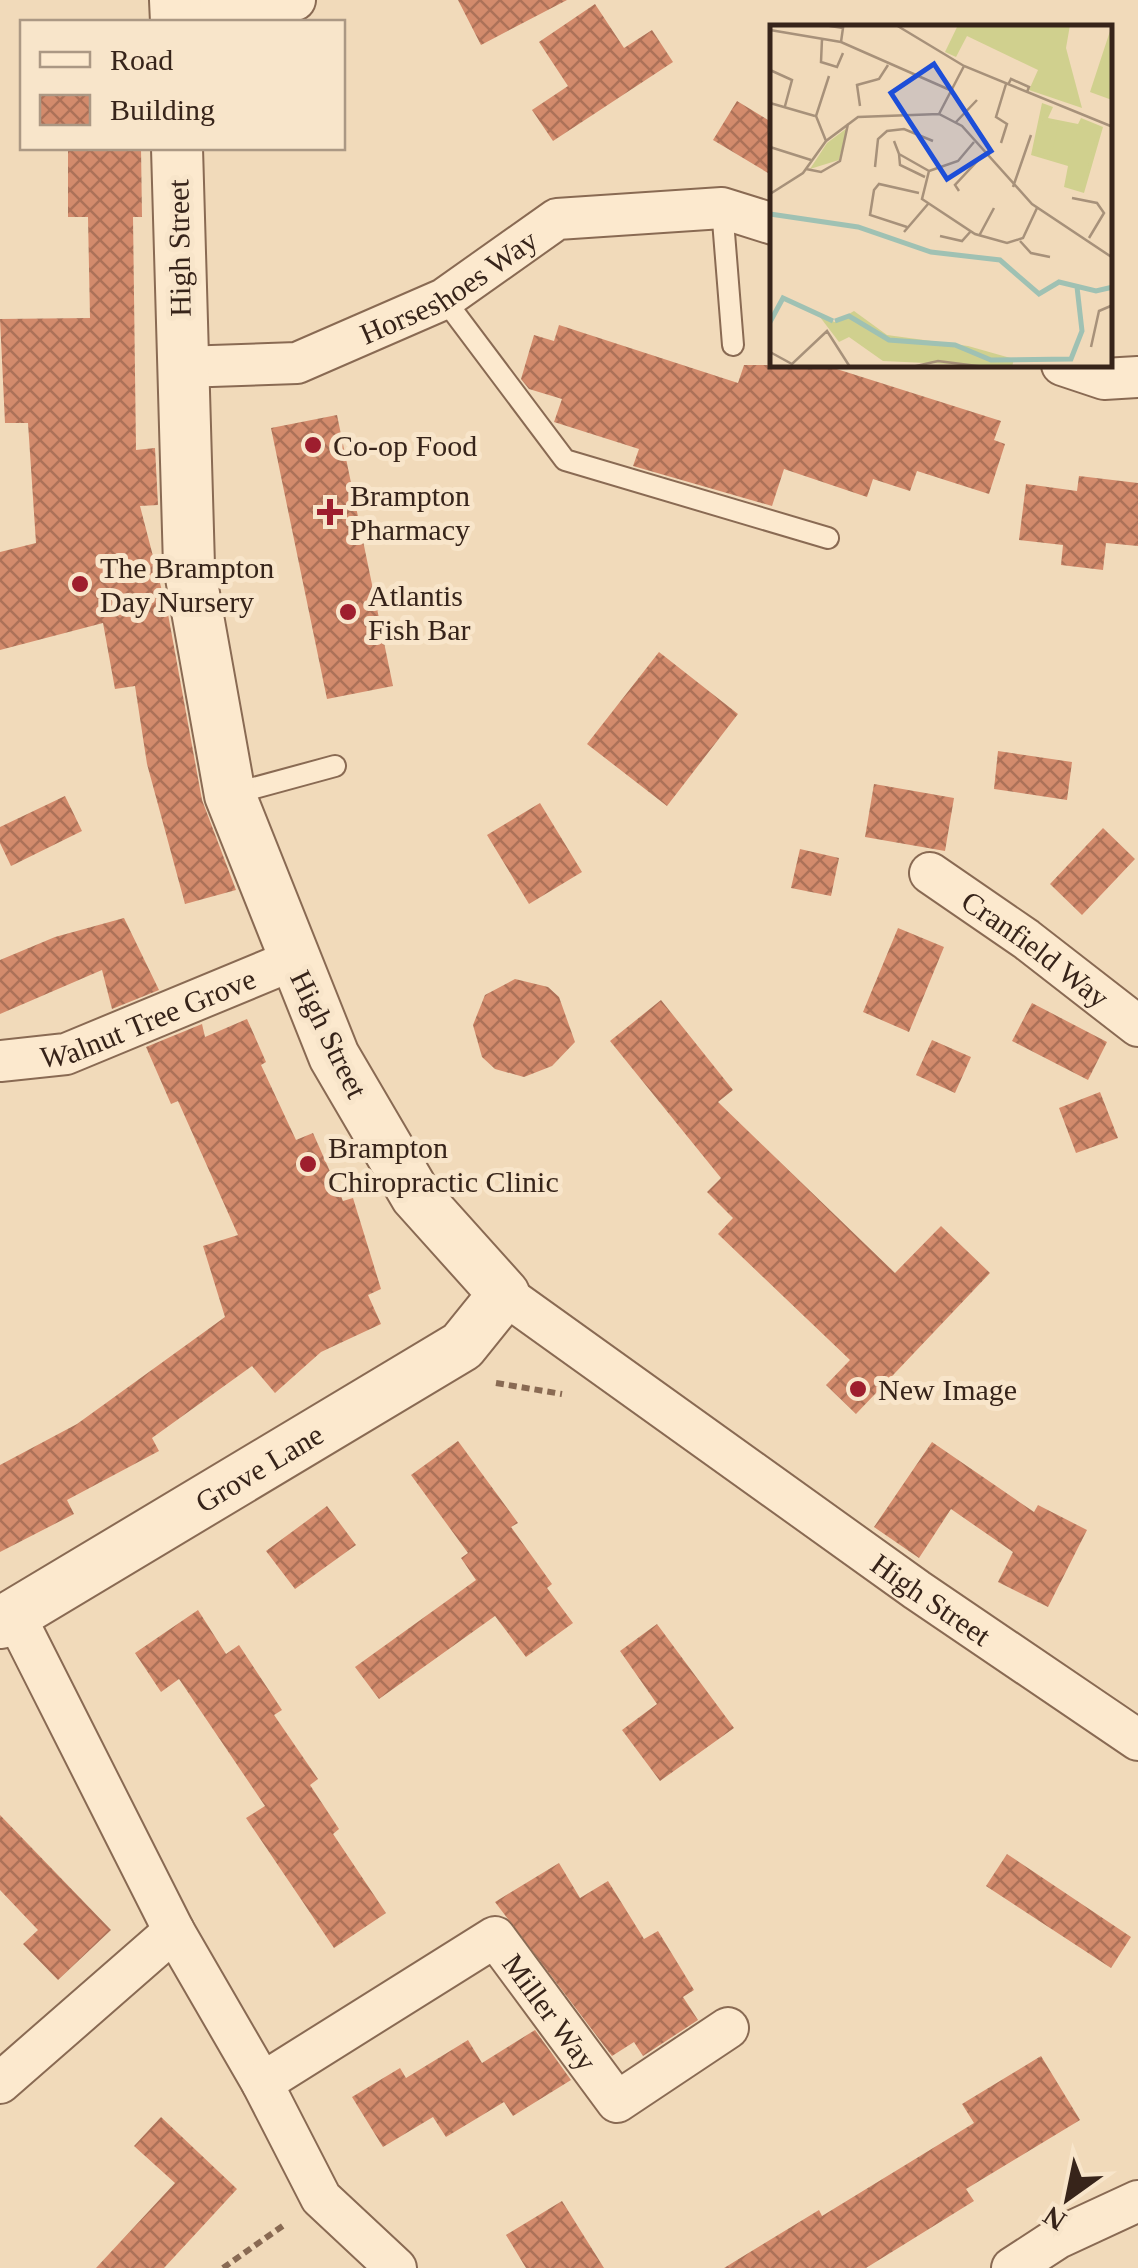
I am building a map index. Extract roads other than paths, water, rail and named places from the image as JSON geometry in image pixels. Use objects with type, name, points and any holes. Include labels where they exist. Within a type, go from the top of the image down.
[{"type":"street","points":[[187,20],[295,0]]},
{"type":"street","name":"High Street","points":[[177,150],[189,566],[230,795],[334,1056],[416,1196],[504,1294],[916,1590],[1138,1740]]},
{"type":"street","name":"Horseshoes Way","points":[[182,367],[297,363],[444,300],[557,219],[722,208],[770,223]]},
{"type":"street","points":[[1072,368],[1104,378],[1138,377]]},
{"type":"street","name":"Cranfield Way","points":[[930,873],[1026,939],[1138,1026]]},
{"type":"street","name":"Walnut Tree Grove","points":[[0,1060],[66,1054],[293,960]]},
{"type":"street","name":"Grove Lane","points":[[8,1620],[462,1346],[504,1294]]},
{"type":"street","points":[[8,1620],[322,2198],[396,2268]]},
{"type":"street","points":[[0,2083],[174,1931]]},
{"type":"street","name":"Miller Way","points":[[262,2083],[496,1937],[617,2102],[728,2028]]},
{"type":"street","points":[[1012,2268],[1067,2253],[1138,2201]]},
{"type":"lane","points":[[722,208],[733,345]]},
{"type":"lane","points":[[444,300],[565,460],[828,538]]},
{"type":"lane","points":[[230,795],[336,766]]},
{"type":"place","name":"Co-op Food","points":[[313,445]]},
{"type":"place","name":"Brampton Pharmacy","points":[[330,512]]},
{"type":"place","name":"The Brampton Day Nursery","points":[[80,584]]},
{"type":"place","name":"Atlantis Fish Bar","points":[[348,612]]},
{"type":"place","name":"Brampton Chiropractic Clinic","points":[[308,1164]]},
{"type":"place","name":"New Image","points":[[858,1389]]}]
